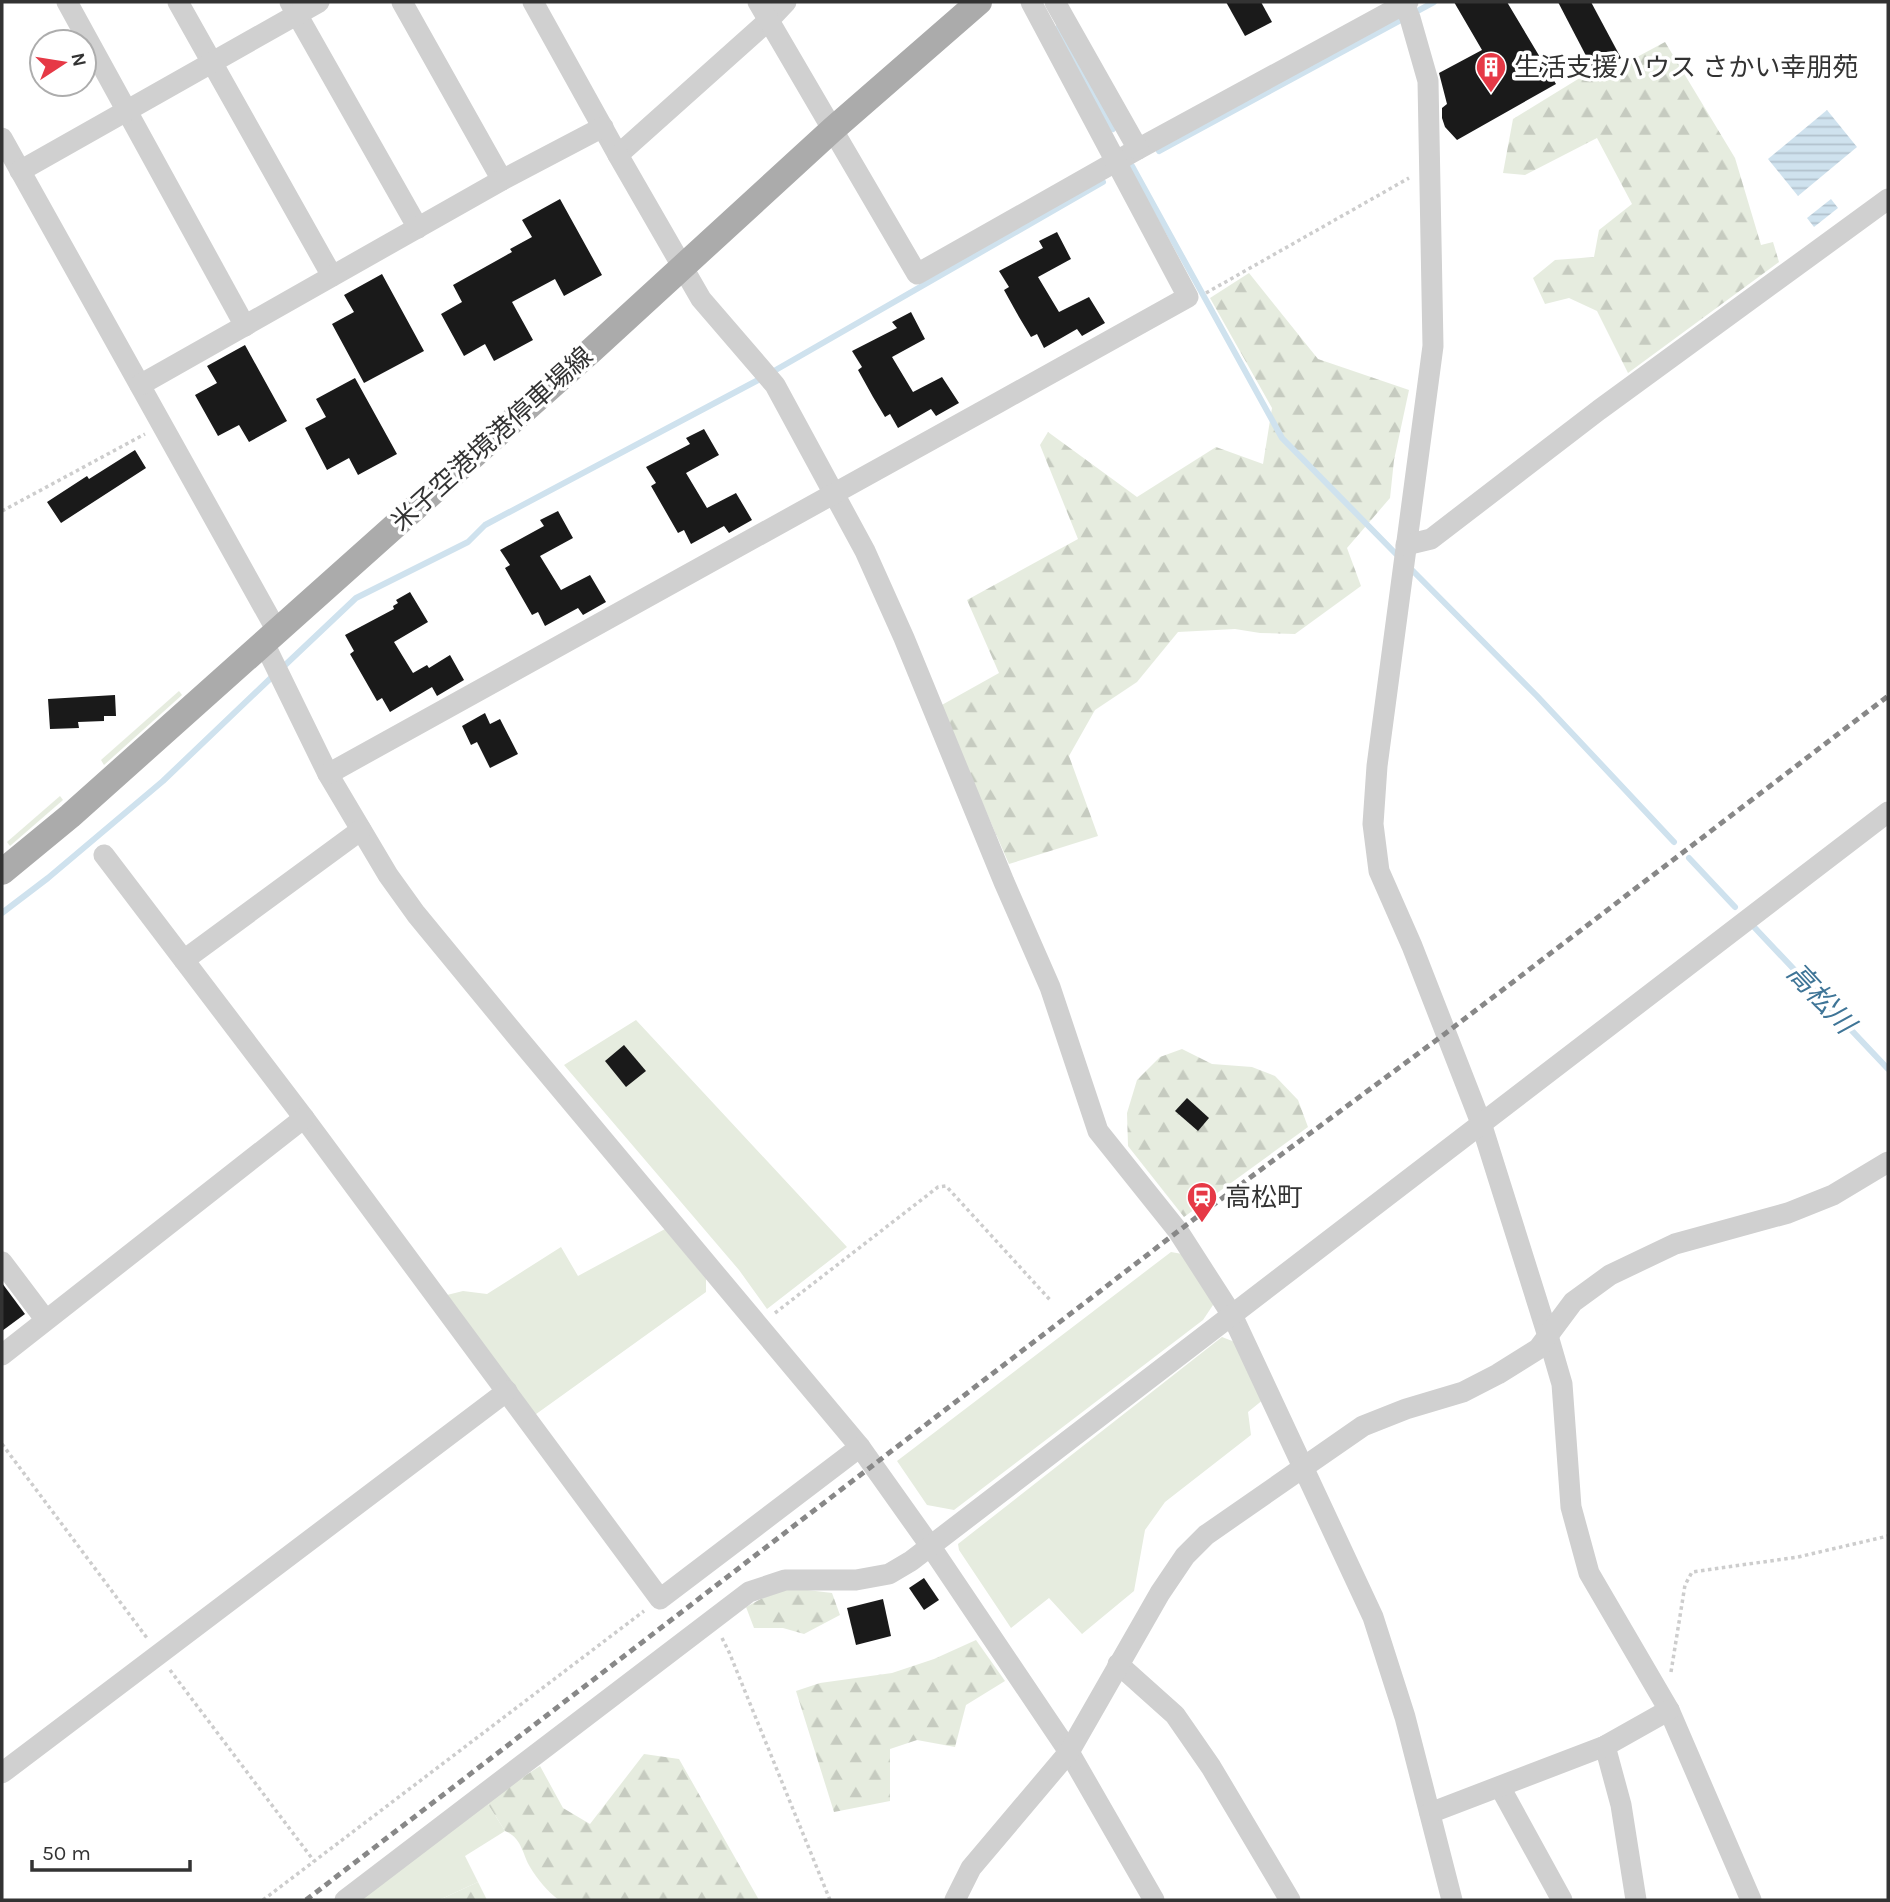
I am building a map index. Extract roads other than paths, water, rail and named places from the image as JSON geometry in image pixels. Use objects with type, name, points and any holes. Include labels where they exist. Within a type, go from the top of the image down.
[{"type":"main road","name":"米子空港境港停車場線","points":[[5,863],[70,816],[832,130],[979,2]]},
{"type":"street","points":[[66,2],[245,326]]},
{"type":"street","points":[[178,2],[332,276]]},
{"type":"street","points":[[20,171],[212,62],[294,8],[319,2]]},
{"type":"street","points":[[402,2],[502,180]]},
{"type":"street","points":[[533,2],[681,267],[701,299],[775,385],[865,551],[1050,987],[1098,1131],[1178,1231],[1232,1315],[1373,1617],[1405,1717],[1452,1900]]},
{"type":"street","points":[[618,155],[764,11],[786,2]]},
{"type":"street","points":[[328,774],[507,672],[834,495],[1188,297],[1031,2]]},
{"type":"street","points":[[1055,2],[1138,149]]},
{"type":"street","points":[[764,11],[917,274],[1138,149],[1406,6],[1428,81],[1433,346],[1377,766],[1373,824],[1379,871],[1412,946],[1481,1123],[1548,1336],[1562,1384],[1571,1507],[1589,1573],[1665,1703],[1751,1900]]},
{"type":"street","points":[[294,8],[418,228]]},
{"type":"street","points":[[140,384],[502,180],[603,127]]},
{"type":"street","points":[[2,138],[140,384],[270,637],[328,774],[388,875],[416,914],[860,1447],[1069,1752],[1154,1900]]},
{"type":"street","points":[[1406,545],[1430,539],[1610,401],[1886,204]]},
{"type":"street","points":[[345,1900],[749,1592],[785,1580],[856,1580],[889,1574],[931,1547],[1888,813]]},
{"type":"street","points":[[184,960],[361,830]]},
{"type":"street","points":[[104,855],[304,1118],[660,1599],[860,1447]]},
{"type":"street","points":[[2,1354],[304,1118]]},
{"type":"street","points":[[955,1900],[971,1868],[1069,1752],[1118,1664],[1185,1556],[1206,1535],[1363,1426],[1406,1409],[1463,1392],[1538,1349],[1573,1302],[1610,1275],[1675,1244],[1788,1213],[1811,1204],[1833,1195],[1888,1162]]},
{"type":"street","points":[[2,1262],[45,1319]]},
{"type":"street","points":[[2,1773],[507,1391]]},
{"type":"street","points":[[1118,1664],[1175,1715],[1211,1767],[1290,1900]]},
{"type":"street","points":[[1430,1813],[1605,1746],[1665,1703]]},
{"type":"street","points":[[1605,1746],[1621,1805],[1636,1900]]},
{"type":"street","points":[[1500,1787],[1562,1900]]},
{"type":"water","points":[[1827,110],[1857,147],[1798,196],[1768,159]]},
{"type":"water","points":[[1831,199],[1838,208],[1814,227],[1807,218]]},
{"type":"waterway","points":[[1159,151],[1434,2]]},
{"type":"waterway","points":[[1058,28],[1113,129]]},
{"type":"waterway","points":[[1132,166],[1282,438],[1399,557]]},
{"type":"waterway","points":[[282,668],[356,598],[468,542],[485,525],[760,379],[1103,182]]},
{"type":"waterway","points":[[1409,567],[1537,696],[1674,842]]},
{"type":"waterway","points":[[2,913],[163,781],[274,675]]},
{"type":"waterway","points":[[1689,858],[1735,907]]},
{"type":"waterway","name":"高松川","points":[[1754,927],[1888,1069]]},
{"type":"railway","points":[[306,1900],[1198,1216],[1446,1033],[1888,696]]},
{"type":"place","name":"生活支援ハウス さかい幸朋苑","points":[[1491,94]]},
{"type":"place","name":"高松町","points":[[1202,1224]]}]
